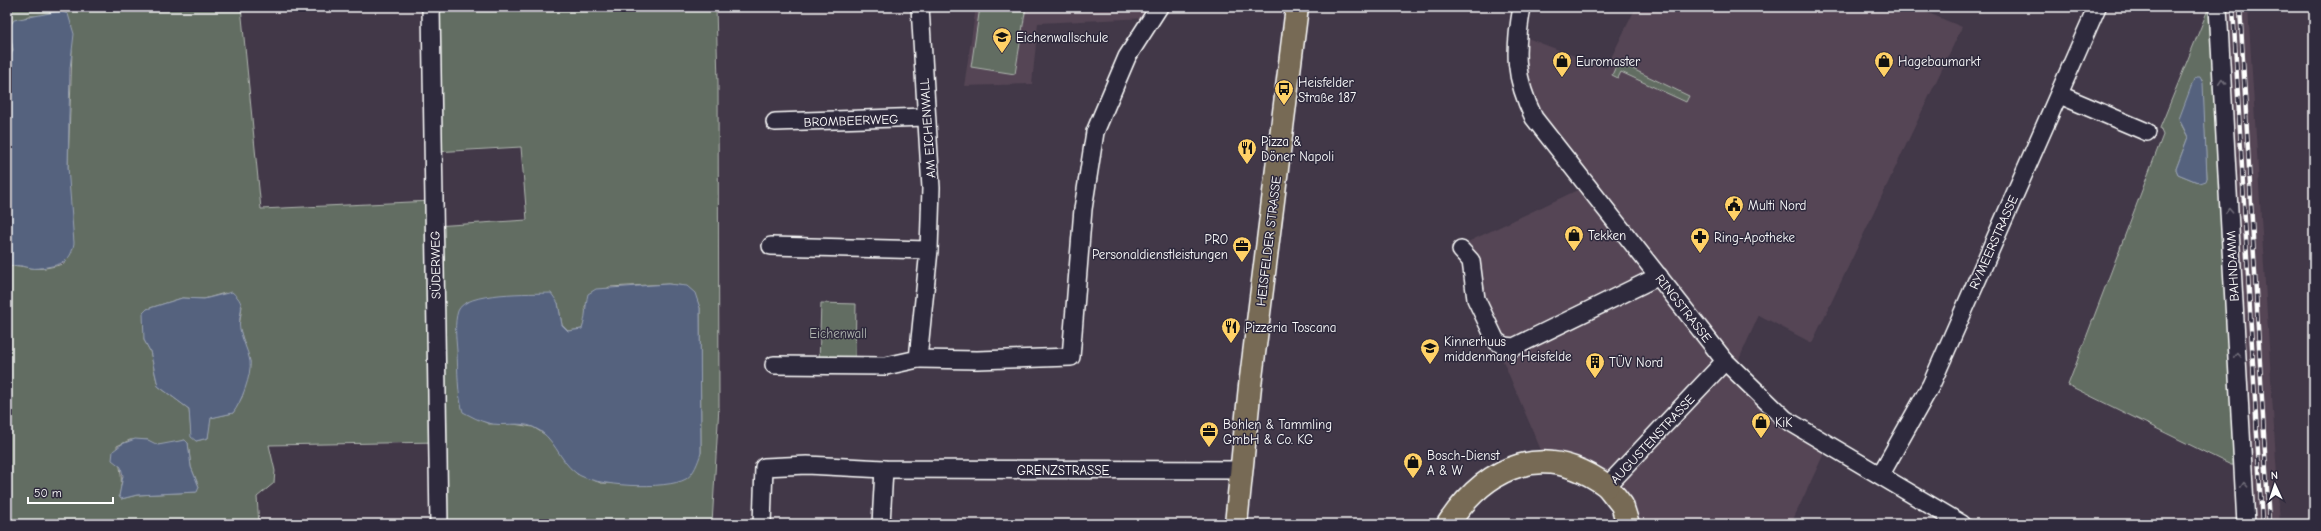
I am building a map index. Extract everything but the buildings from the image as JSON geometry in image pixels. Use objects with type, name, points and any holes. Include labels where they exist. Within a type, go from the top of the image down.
[{"type":"main road","name":"HEISFELDER STRASSE","points":[[1236,524],[1240,470],[1297,7]]},
{"type":"main road","points":[[1448,524],[1468,498],[1492,478],[1515,466],[1534,462],[1554,463],[1575,467],[1607,486]]},
{"type":"main road","points":[[1466,524],[1470,510],[1492,478]]},
{"type":"main road","name":"AUGUSTENSTRASSE","points":[[1607,486],[1622,505],[1628,524]]},
{"type":"street","name":"SÜDERWEG","points":[[431,7],[439,524]]},
{"type":"street","name":"AM EICHENWALL","points":[[918,359],[929,250],[931,188],[920,7]]},
{"type":"street","points":[[774,365],[886,366],[918,359],[977,360],[1071,357],[1082,209],[1095,132],[1127,57],[1159,7]]},
{"type":"street","name":"RINGSTRASSE","points":[[1522,7],[1517,37],[1517,70],[1522,94],[1534,118],[1725,361],[1785,419],[1881,474],[1962,524]]},
{"type":"street","name":"RYMEERSTRASSE","points":[[1881,474],[1931,385],[1971,290],[2060,95],[2098,7]]},
{"type":"street","name":"BAHNDAMM","points":[[2218,7],[2246,524]]},
{"type":"street","points":[[2060,95],[2147,132]]},
{"type":"street","name":"BROMBEERWEG","points":[[775,122],[926,117]]},
{"type":"street","points":[[771,246],[929,250]]},
{"type":"street","points":[[1461,250],[1471,260],[1476,299],[1496,341],[1504,346],[1514,347],[1659,276]]},
{"type":"street","name":"AUGUSTENSTRASSE","points":[[1607,486],[1725,361]]},
{"type":"street","name":"GRENZSTRASSE","points":[[762,524],[764,467],[807,465],[884,469],[1240,470]]},
{"type":"street","points":[[881,524],[884,469]]},
{"type":"shaded area","name":"Eichenwallschule","points":[[976,7],[1155,7],[1148,18],[1038,23],[1032,84],[964,86]]},
{"type":"shaded area","points":[[1636,7],[1914,7],[1962,27],[1812,343],[1759,315],[1731,377],[1826,449],[1791,524],[1629,524],[1623,505],[1546,462],[1455,248],[1588,185],[1528,96],[1522,36],[1606,68]]},
{"type":"shaded area","points":[[2226,7],[2248,7],[2280,524],[2255,524]]},
{"type":"green space","points":[[7,7],[241,7],[261,209],[432,201],[435,226],[527,220],[521,147],[435,152],[433,7],[716,7],[718,83],[719,406],[712,524],[441,524],[439,442],[269,445],[275,471],[274,483],[257,497],[259,524],[7,524],[7,267],[17,266],[48,268],[64,264],[69,199],[68,167],[72,50],[52,12],[41,16],[28,16],[9,27],[13,51],[7,65]],"holes":[[[668,284],[686,287],[695,296],[700,308],[701,453],[653,485],[601,483],[577,474],[549,437],[533,427],[507,423],[489,424],[463,411],[558,303],[562,325],[568,331],[582,329],[586,319],[585,306],[609,287]],[[225,293],[242,306],[239,327],[250,362],[249,372],[242,397],[233,413],[210,418],[208,438],[196,441],[191,431],[189,409],[158,386],[150,351],[144,340],[147,309],[182,298],[204,299]],[[130,440],[148,440],[154,445],[165,445],[185,440],[188,443],[191,467],[199,487],[196,492],[137,495],[121,499],[119,496],[121,489],[121,477],[117,446]]]},
{"type":"green space","points":[[980,7],[1026,7],[1015,74],[971,67]]},
{"type":"green space","points":[[2209,7],[2215,7],[2241,465],[2231,465],[2068,385],[2163,135],[2160,128]],"holes":[[[2202,79],[2207,178],[2200,183],[2178,174],[2176,169],[2188,137],[2180,122]]]},
{"type":"green space","points":[[1618,62],[1689,96],[1686,102],[1621,72],[1618,78],[1612,75]]},
{"type":"green space","name":"Eichenwall","points":[[821,303],[856,304],[855,363],[819,363]]},
{"type":"water","points":[[60,11],[68,14],[74,34],[70,68],[68,167],[74,243],[73,249],[68,258],[58,265],[37,268],[17,265],[7,267],[7,65],[13,50],[9,27],[14,20]]},
{"type":"water","points":[[2200,77],[2203,83],[2207,178],[2206,181],[2200,183],[2178,174],[2176,169],[2188,137],[2179,119],[2194,79]]},
{"type":"water","points":[[668,284],[687,286],[695,293],[700,308],[701,453],[693,471],[686,479],[663,485],[647,486],[613,484],[585,478],[570,468],[552,442],[533,427],[522,424],[488,423],[478,420],[463,412],[459,389],[456,320],[458,311],[463,305],[473,300],[485,297],[551,293],[558,303],[562,325],[568,331],[582,329],[588,294],[596,289]]},
{"type":"water","points":[[232,292],[240,301],[241,305],[239,323],[250,361],[248,381],[233,413],[211,418],[208,438],[196,441],[191,437],[189,409],[158,386],[150,351],[144,340],[143,313],[147,309],[182,298],[204,299]]},
{"type":"water","points":[[135,439],[148,440],[158,445],[185,440],[188,443],[191,467],[199,487],[197,492],[137,495],[121,499],[119,496],[123,476],[121,467],[112,460],[113,451],[122,444]]},
{"type":"railway","points":[[2233,7],[2262,524]]},
{"type":"railway","points":[[2240,7],[2269,524]]},
{"type":"place","name":"Eichenwallschule","points":[[1002,54]]},
{"type":"place","name":"Euromaster","points":[[1562,78]]},
{"type":"place","name":"Hagebaumarkt","points":[[1884,78]]},
{"type":"place","name":"Heisfelder Straße 187","points":[[1284,106]]},
{"type":"place","name":"Pizza & Döner Napoli","points":[[1247,165]]},
{"type":"place","name":"Multi Nord","points":[[1734,222]]},
{"type":"place","name":"Tekken","points":[[1574,252]]},
{"type":"place","name":"Ring-Apotheke","points":[[1700,254]]},
{"type":"place","name":"PRO Personaldienstleistungen","points":[[1242,263]]},
{"type":"place","name":"Pizzeria Toscana","points":[[1231,344]]},
{"type":"place","name":"Kinnerhuus middenmang Heisfelde","points":[[1430,365]]},
{"type":"place","name":"TÜV Nord","points":[[1595,379]]},
{"type":"place","name":"KiK","points":[[1761,439]]},
{"type":"place","name":"Bohlen & Tammling GmbH & Co. KG","points":[[1209,448]]},
{"type":"place","name":"Bosch-Dienst A & W","points":[[1413,479]]}]
